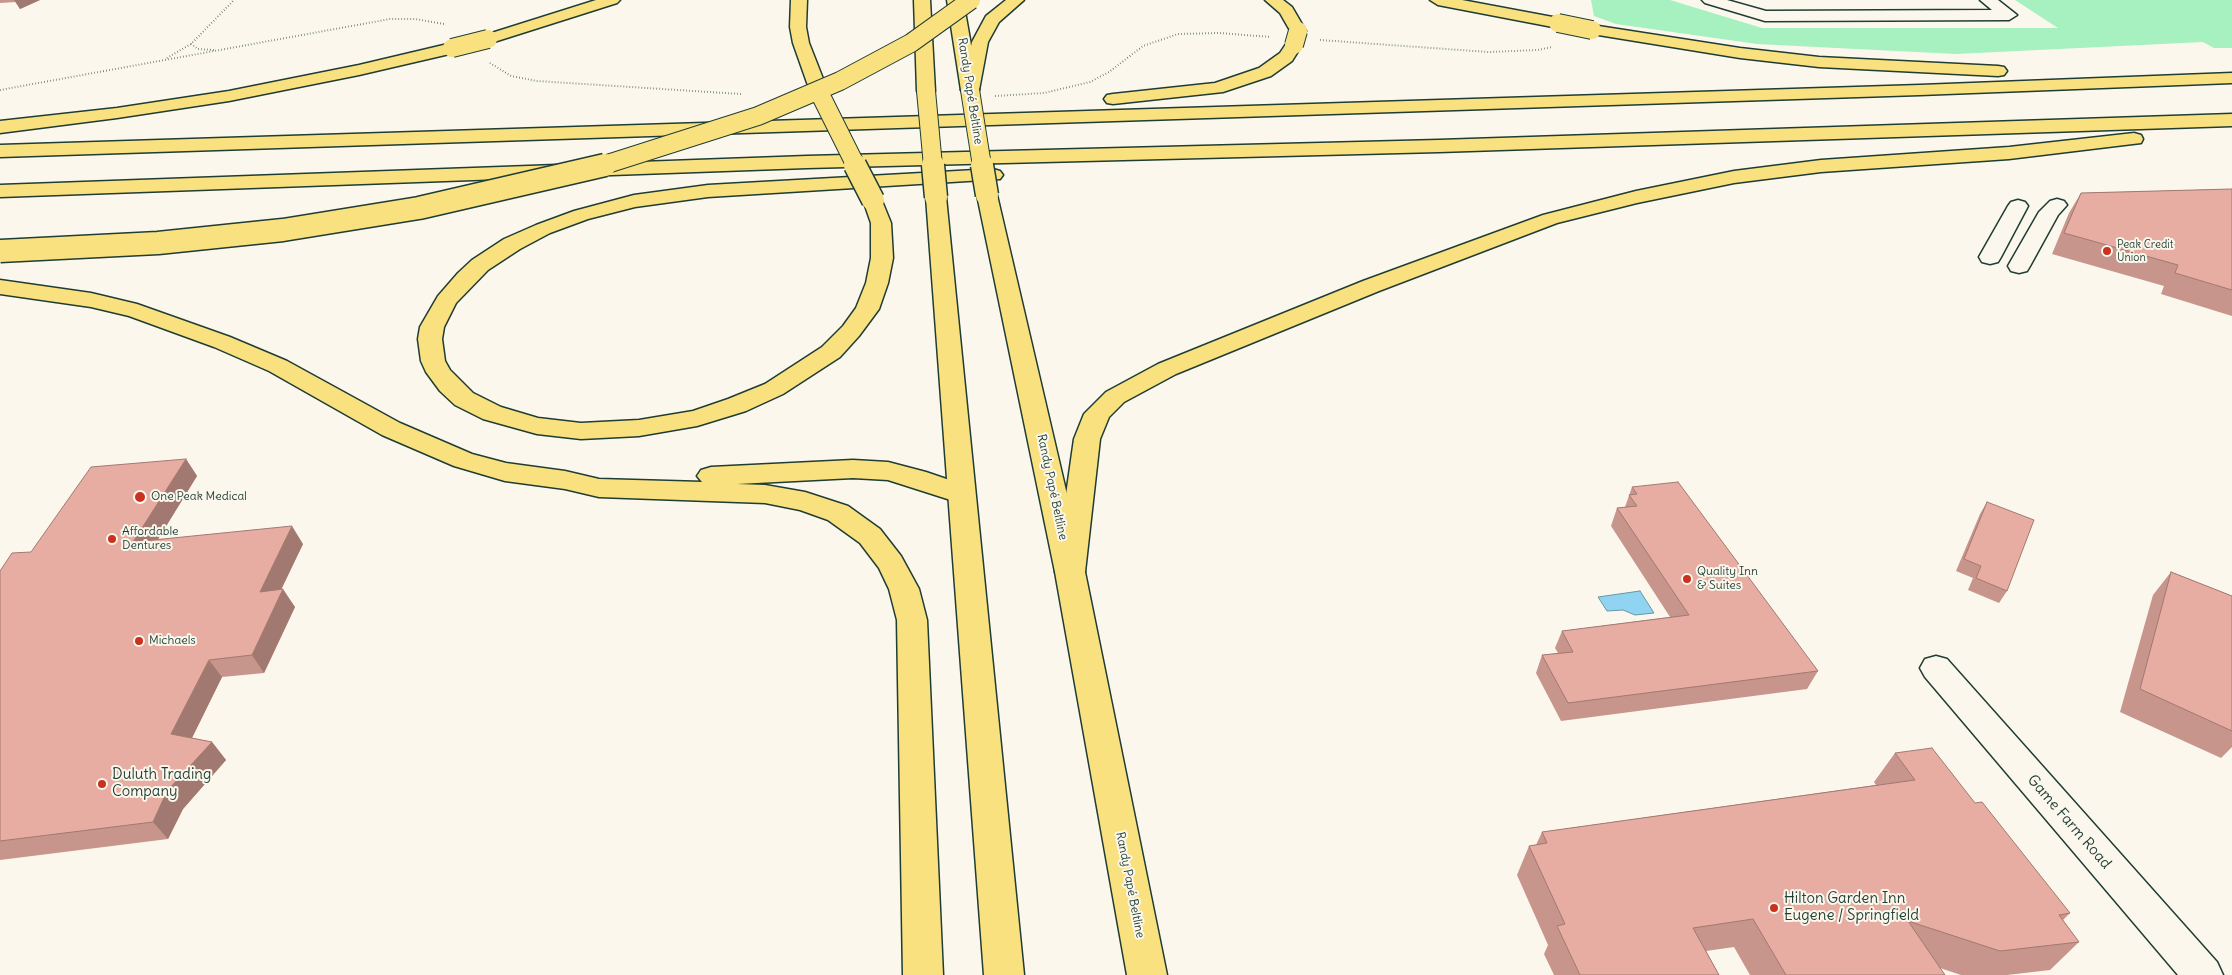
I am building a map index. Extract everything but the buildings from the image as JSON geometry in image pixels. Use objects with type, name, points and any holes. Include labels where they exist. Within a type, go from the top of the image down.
[{"type":"main road","points":[[0,127],[118,113],[229,96],[350,72],[488,39],[612,0]]},
{"type":"main road","points":[[799,0],[798,27],[801,43],[820,94],[874,200],[880,223],[882,258],[877,283],[867,309],[851,331],[831,352],[774,389],[737,405],[697,418],[640,428],[581,431],[537,426],[492,413],[464,399],[449,386],[433,362],[430,339],[438,314],[455,289],[480,265],[512,244],[581,215],[634,201],[687,193],[750,188],[1335,158],[1439,146]]},
{"type":"main road","points":[[922,0],[926,91],[960,494],[1004,975]]},
{"type":"main road","name":"Randy Papé Beltline","points":[[955,0],[988,195],[1070,572],[1147,975]]},
{"type":"main road","points":[[0,250],[158,243],[283,230],[419,208],[586,170],[758,116],[840,81],[911,43],[971,0]]},
{"type":"main road","points":[[970,90],[980,42],[992,19],[1016,0]]},
{"type":"main road","points":[[654,130],[777,114],[1118,98],[1217,88],[1265,72],[1286,58],[1296,38],[1286,10],[1273,0]]},
{"type":"main road","points":[[1428,0],[1471,6]]},
{"type":"main road","points":[[1438,0],[1592,30],[1819,62],[1968,70],[2232,78]]},
{"type":"main road","points":[[0,151],[1920,90],[2232,78]]},
{"type":"main road","points":[[0,190],[807,162],[1439,146],[2232,120]]},
{"type":"main road","points":[[1070,572],[1088,439],[1097,414],[1115,397],[1167,369],[1463,250],[1550,219],[1636,197],[1734,177],[1821,166],[2009,153],[2232,129]]},
{"type":"main road","points":[[0,286],[91,300],[136,311],[214,339],[278,366],[391,428],[435,450],[463,460],[506,472],[565,480],[599,488],[756,494],[805,501],[838,513],[870,536],[891,563],[904,589],[912,620],[923,975]]},
{"type":"main road","points":[[565,480],[853,469],[888,471],[916,478],[960,494]]},
{"type":"street","points":[[1710,0],[1765,16],[2009,15],[1988,0]]},
{"type":"street","points":[[1998,260],[2057,205]]},
{"type":"street","points":[[1998,260],[2019,206],[1998,260]]},
{"type":"street","name":"Game Farm Road","points":[[1936,668],[2203,975]]},
{"type":"path","points":[[150,63],[180,53],[234,0]]},
{"type":"path","points":[[191,44],[198,49],[220,50]]},
{"type":"green space","points":[[1591,0],[1670,0],[1762,28],[2058,28],[2015,0],[2232,0],[2232,48],[2214,48],[2203,42],[1956,54],[1757,44],[1616,24],[1594,16]]},
{"type":"water","points":[[1640,591],[1654,613],[1635,615],[1623,610],[1607,611],[1598,597]]},
{"type":"place","name":"Peak Credit Union","points":[[2107,251]]},
{"type":"place","name":"One Peak Medical","points":[[140,497]]},
{"type":"place","name":"Affordable Dentures","points":[[112,539]]},
{"type":"place","name":"Quality Inn & Suites","points":[[1687,579]]},
{"type":"place","name":"Michaels","points":[[139,641]]},
{"type":"place","name":"Duluth Trading Company","points":[[102,784]]},
{"type":"place","name":"Hilton Garden Inn Eugene / Springfield","points":[[1774,908]]}]
